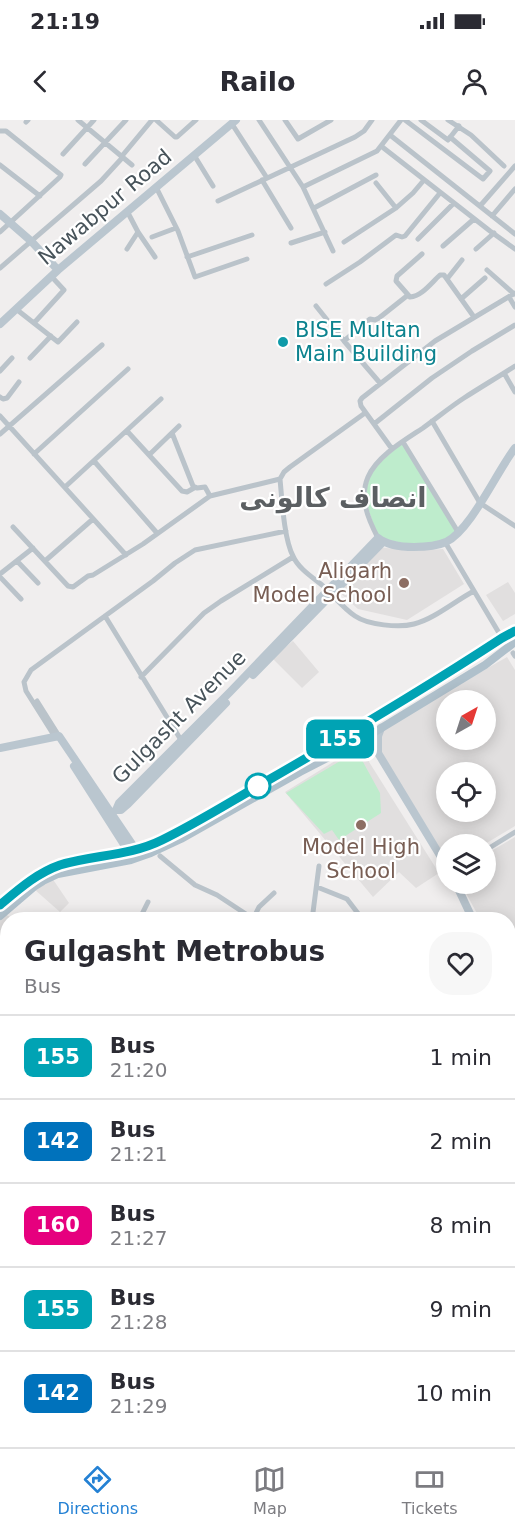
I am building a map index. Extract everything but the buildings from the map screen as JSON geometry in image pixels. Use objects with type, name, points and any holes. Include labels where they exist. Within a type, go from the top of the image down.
[{"type":"main road","points":[[0,905],[30,880],[51,869],[127,852],[160,841],[361,727],[515,631]]},
{"type":"main road","points":[[5,912],[43,881],[58,874],[131,860],[168,846],[360,741],[485,665],[515,642]]},
{"type":"main road","points":[[428,686],[434,696]]},
{"type":"street","points":[[78,120],[132,165]]},
{"type":"street","points":[[63,154],[94,120]]},
{"type":"street","points":[[85,164],[126,120]]},
{"type":"street","points":[[0,268],[101,182],[154,120],[177,137],[196,120]]},
{"type":"street","points":[[259,120],[303,187],[333,251]]},
{"type":"street","points":[[285,120],[298,139],[331,120]]},
{"type":"street","points":[[218,201],[360,134],[372,120]]},
{"type":"street","points":[[303,187],[377,151],[403,120],[482,179],[489,170],[450,137]]},
{"type":"street","points":[[422,120],[447,140],[459,126]]},
{"type":"street","points":[[448,120],[471,135],[504,166]]},
{"type":"street","points":[[234,122],[291,228]]},
{"type":"street","name":"Nawabpur Road","points":[[0,324],[51,276],[234,122]]},
{"type":"street","points":[[0,131],[6,131],[61,175],[0,232]]},
{"type":"street","points":[[390,135],[515,234]]},
{"type":"street","points":[[381,146],[515,249]]},
{"type":"street","points":[[194,155],[213,186]]},
{"type":"street","points":[[0,165],[40,196]]},
{"type":"street","points":[[480,206],[515,165]]},
{"type":"street","points":[[487,174],[500,183]]},
{"type":"street","points":[[314,208],[376,175]]},
{"type":"street","points":[[344,242],[396,208],[424,180]]},
{"type":"street","points":[[376,183],[396,208]]},
{"type":"street","points":[[156,187],[176,228],[194,276],[197,278],[247,259]]},
{"type":"street","points":[[492,216],[515,189]]},
{"type":"street","points":[[326,284],[392,238],[404,237],[440,193]]},
{"type":"street","points":[[418,238],[454,203]]},
{"type":"street","points":[[127,211],[155,257]]},
{"type":"street","points":[[0,214],[31,241],[58,270]]},
{"type":"street","points":[[443,246],[474,219]]},
{"type":"street","points":[[152,237],[176,228]]},
{"type":"street","points":[[127,249],[138,232]]},
{"type":"street","points":[[291,243],[325,232]]},
{"type":"street","points":[[476,249],[494,233]]},
{"type":"street","points":[[187,257],[252,235]]},
{"type":"street","points":[[422,254],[395,278],[408,295],[412,297],[420,294],[442,274],[474,317]]},
{"type":"street","points":[[447,279],[462,260]]},
{"type":"street","points":[[488,270],[513,295],[515,307]]},
{"type":"street","points":[[34,323],[64,291],[63,287],[51,276]]},
{"type":"street","points":[[461,299],[485,278]]},
{"type":"street","points":[[344,341],[370,319],[379,318],[408,295]]},
{"type":"street","points":[[392,449],[360,402],[364,396],[435,341],[513,295]]},
{"type":"street","points":[[316,306],[380,382]]},
{"type":"street","points":[[16,309],[59,342],[77,322]]},
{"type":"street","points":[[374,424],[432,378],[515,325]]},
{"type":"street","points":[[30,358],[51,336]]},
{"type":"street","points":[[0,434],[102,345]]},
{"type":"street","points":[[0,371],[12,358]]},
{"type":"street","points":[[515,366],[464,398],[392,449],[372,470],[365,488],[365,507],[380,540],[408,547],[422,547],[445,542],[468,521],[515,448]]},
{"type":"street","points":[[34,454],[128,369]]},
{"type":"street","points":[[504,373],[515,392]]},
{"type":"street","points":[[0,397],[7,398],[20,382]]},
{"type":"street","points":[[65,488],[161,399]]},
{"type":"street","points":[[366,413],[290,467],[280,479],[286,531],[293,557],[351,613],[360,619],[386,625],[414,624],[474,591]]},
{"type":"street","points":[[0,416],[126,555]]},
{"type":"street","points":[[432,421],[480,503],[515,526]]},
{"type":"street","points":[[149,455],[179,426]]},
{"type":"street","points":[[127,431],[182,491],[187,492],[195,488],[206,487],[210,496]]},
{"type":"street","points":[[172,433],[195,488]]},
{"type":"street","points":[[403,442],[458,532]]},
{"type":"street","points":[[94,461],[157,533]]},
{"type":"street","points":[[13,527],[70,587],[126,555],[210,496],[280,479]]},
{"type":"street","points":[[45,561],[93,519]]},
{"type":"street","points":[[0,748],[57,737],[26,691],[24,682],[31,670],[195,550],[286,531]]},
{"type":"street","name":"Gulgasht Avenue","points":[[112,813],[128,804],[380,540]]},
{"type":"street","points":[[445,542],[502,638]]},
{"type":"street","points":[[21,599],[0,574],[33,548]]},
{"type":"street","points":[[141,676],[204,613],[293,557]]},
{"type":"street","points":[[17,561],[38,583]]},
{"type":"street","name":"Gulgasht Avenue","points":[[112,813],[118,803],[330,592]]},
{"type":"street","points":[[105,616],[181,740]]},
{"type":"street","points":[[378,753],[378,736],[381,728]]},
{"type":"street","name":"Gulgasht Avenue","points":[[57,737],[112,813],[129,845]]},
{"type":"street","points":[[360,741],[378,753],[436,849]]},
{"type":"street","points":[[496,844],[515,832]]},
{"type":"street","points":[[160,856],[195,885],[217,895],[243,912]]},
{"type":"street","points":[[313,912],[319,866]]},
{"type":"street","points":[[316,886],[347,899],[357,912]]},
{"type":"street","points":[[257,912],[274,893]]},
{"type":"street","points":[[461,894],[469,912]]},
{"type":"street","points":[[143,912],[148,902]]},
{"type":"shaded area","name":"Aligarh Model School","points":[[379,547],[410,551],[443,549],[464,584],[407,620],[358,609],[338,591]]},
{"type":"shaded area","points":[[508,582],[515,593],[515,614],[503,621],[486,595]]},
{"type":"shaded area","points":[[293,641],[319,672],[302,688],[272,658]]},
{"type":"shaded area","points":[[507,657],[515,670],[515,826],[496,837],[496,834],[436,834],[436,842],[371,735],[436,698],[436,750],[496,750],[496,690],[449,690]]},
{"type":"shaded area","name":"Model High School","points":[[359,746],[436,868],[436,875],[416,888],[399,872],[373,897],[285,792]]},
{"type":"shaded area","points":[[515,837],[515,912],[476,912],[466,894],[496,894],[496,848]]},
{"type":"shaded area","points":[[52,878],[69,903],[60,912],[34,889]]},
{"type":"green space","points":[[403,442],[458,532],[445,542],[422,547],[378,538],[364,496],[372,470]]},
{"type":"green space","points":[[357,751],[380,793],[381,813],[339,840],[332,830],[324,834],[286,793]]},
{"type":"bus line","name":"155","points":[[0,905],[30,880],[51,869],[127,852],[160,841],[404,702],[515,631]]},
{"type":"place","name":"BISE Multan Main Building","points":[[283,342]]},
{"type":"place","name":"Aligarh Model School","points":[[404,583]]},
{"type":"place","name":"Model High School","points":[[361,825]]},
{"type":"district","name":"انصاف کالونی","points":[[333,497]]}]
